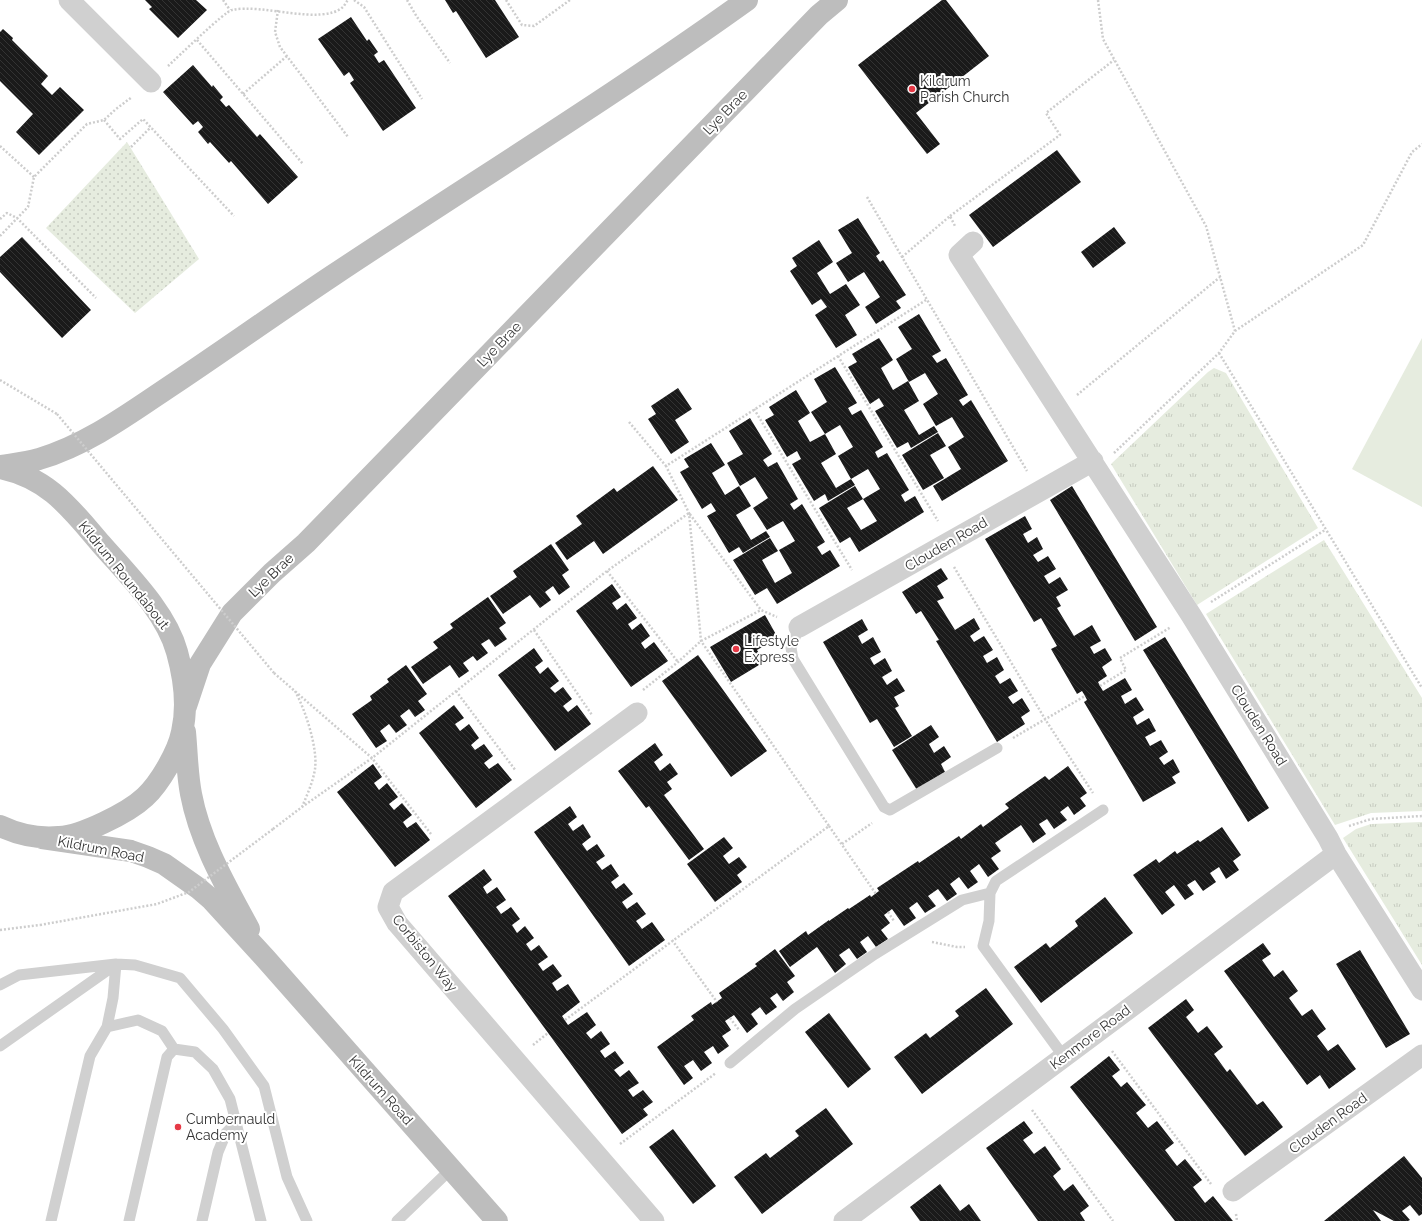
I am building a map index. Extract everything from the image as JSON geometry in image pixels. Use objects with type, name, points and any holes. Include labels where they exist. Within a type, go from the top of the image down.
[{"type":"main road","points":[[709,27],[736,0]]},
{"type":"main road","points":[[0,467],[38,460],[60,452],[107,427],[240,339],[331,276],[562,126],[747,0]]},
{"type":"main road","name":"Lye Brae","points":[[185,711],[200,664],[232,613],[306,542],[814,21],[837,0]]},
{"type":"main road","name":"Kildrum Roundabout","points":[[0,467],[34,480],[57,495],[136,584],[159,614],[171,633],[177,652],[183,676],[185,711],[182,733],[172,759],[145,797],[127,810],[106,822],[61,837],[34,837],[0,826]]},
{"type":"main road","name":"Kildrum Road","points":[[185,711],[189,780],[198,822],[225,884],[265,958]]},
{"type":"main road","points":[[0,837],[34,837]]},
{"type":"main road","name":"Kildrum Road","points":[[34,837],[131,851],[148,857],[164,864],[181,875],[212,900],[497,1221]]},
{"type":"street","points":[[69,0],[151,82]]},
{"type":"street","name":"Clouden Road","points":[[969,246],[959,255],[1191,615],[1422,990]]},
{"type":"street","name":"Clouden Road","points":[[798,627],[1093,461]]},
{"type":"street","name":"Corbiston Way","points":[[637,713],[393,892],[388,907],[397,923],[654,1221]]},
{"type":"street","name":"Kenmore Road","points":[[844,1221],[1098,1032],[1332,846]]},
{"type":"street","name":"Clouden Road","points":[[1233,1191],[1422,1055]]},
{"type":"lane","points":[[798,627],[792,648],[793,659],[884,807],[890,810],[997,748]]},
{"type":"lane","points":[[1064,1057],[983,946],[990,921],[990,893],[996,881],[1103,810]]},
{"type":"lane","points":[[730,1063],[795,1009],[874,954],[962,900],[990,893]]},
{"type":"lane","points":[[0,985],[19,975],[116,964],[135,966],[180,978],[227,1036],[264,1086],[287,1176],[307,1221]]},
{"type":"lane","points":[[51,1221],[90,1056],[107,1027],[113,998],[116,964]]},
{"type":"lane","points":[[0,1046],[116,964]]},
{"type":"lane","points":[[107,1027],[138,1020],[162,1031],[174,1049],[194,1052],[213,1069],[230,1099],[261,1221]]},
{"type":"lane","points":[[129,1221],[167,1057],[174,1049]]},
{"type":"lane","points":[[202,1221],[218,1152],[226,1133],[236,1123]]},
{"type":"lane","points":[[397,1221],[451,1169]]},
{"type":"path","points":[[223,0],[230,10]]},
{"type":"path","points":[[354,0],[364,7],[422,99]]},
{"type":"path","points":[[407,0],[417,17],[450,63]]},
{"type":"path","points":[[506,0],[522,25],[534,26],[570,0]]},
{"type":"path","points":[[1098,0],[1103,40],[1206,226],[1235,331]]},
{"type":"path","points":[[278,10],[275,32],[280,47],[348,136]]},
{"type":"path","points":[[197,40],[304,164]]},
{"type":"path","points":[[243,94],[288,56]]},
{"type":"path","points":[[902,257],[950,216],[1060,135],[1046,114],[1114,60]]},
{"type":"path","points":[[104,120],[120,139],[143,119],[234,216]]},
{"type":"path","points":[[131,147],[151,127]]},
{"type":"path","points":[[1093,461],[1109,458],[1218,353],[1235,331],[1363,245],[1412,152],[1422,144]]},
{"type":"path","points":[[0,146],[34,177]]},
{"type":"path","points":[[867,197],[1039,491]]},
{"type":"path","points":[[0,219],[7,213],[17,218],[96,298]]},
{"type":"path","points":[[950,216],[969,246]]},
{"type":"path","points":[[0,236],[12,224]]},
{"type":"path","points":[[1059,410],[1220,277]]},
{"type":"path","points":[[666,466],[926,300]]},
{"type":"path","points":[[1218,353],[1422,688]]},
{"type":"path","points":[[838,356],[1046,719],[1103,810]]},
{"type":"path","points":[[0,380],[57,414],[274,673],[372,758],[445,853]]},
{"type":"path","points":[[754,409],[864,590]]},
{"type":"path","points":[[629,422],[666,466],[689,513],[761,610],[701,641],[678,662],[630,700],[637,713]]},
{"type":"path","points":[[0,930],[40,925],[157,904],[188,892],[302,807],[372,758],[607,571],[689,513]]},
{"type":"path","points":[[689,513],[701,641],[876,894]]},
{"type":"path","points":[[1100,686],[1126,670],[1120,658],[1325,530]]},
{"type":"path","points":[[607,571],[678,662]]},
{"type":"path","points":[[534,630],[606,735]]},
{"type":"path","points":[[294,690],[302,704],[314,751],[315,768],[302,807]]},
{"type":"path","points":[[456,691],[530,791]]},
{"type":"path","points":[[997,748],[1085,696]]},
{"type":"path","points":[[842,844],[890,810]]},
{"type":"path","points":[[1332,846],[1340,828],[1371,819],[1422,816]]},
{"type":"path","points":[[565,1020],[829,826]]},
{"type":"path","points":[[905,936],[957,947],[983,946]]},
{"type":"path","points":[[672,940],[717,1002]]},
{"type":"path","points":[[1098,1032],[1216,1191],[1233,1191]]},
{"type":"path","points":[[600,1159],[730,1063]]},
{"type":"path","points":[[1018,1091],[1113,1221]]},
{"type":"green space","points":[[127,142],[199,259],[135,313],[46,228]]},
{"type":"green space","points":[[1422,338],[1422,507],[1352,469]]},
{"type":"green space","points":[[1214,368],[1226,373],[1318,528],[1197,605],[1111,464]]},
{"type":"green space","points":[[1324,540],[1422,698],[1422,811],[1371,813],[1335,825],[1206,614]]},
{"type":"green space","points":[[1422,822],[1422,965],[1343,838],[1356,829],[1371,824]]},
{"type":"building","points":[[145,0],[196,0],[207,10],[178,38],[149,9],[152,7]]},
{"type":"building","points":[[445,0],[495,0],[519,37],[486,58],[456,11],[453,13]]},
{"type":"building","name":"Kildrum Parish Church","points":[[942,0],[946,0],[989,56],[916,113],[940,144],[927,154],[858,65]]},
{"type":"building","points":[[351,17],[367,41],[369,39],[378,52],[374,55],[379,63],[384,60],[416,108],[383,131],[350,83],[354,80],[349,72],[344,76],[318,39]]},
{"type":"building","points":[[3,29],[48,76],[41,84],[52,95],[60,87],[84,110],[39,155],[16,132],[33,114],[0,81],[0,32]]},
{"type":"building","points":[[193,65],[223,97],[220,100],[226,107],[229,105],[257,137],[260,134],[298,177],[268,204],[231,161],[229,163],[210,142],[208,144],[198,132],[203,127],[198,121],[193,125],[163,92]]},
{"type":"building","points":[[1057,150],[1081,182],[993,247],[969,215]]},
{"type":"building","points":[[858,218],[880,253],[876,256],[880,262],[883,260],[906,295],[896,301],[901,308],[876,324],[865,307],[880,297],[864,272],[848,282],[836,263],[852,253],[838,230]]},
{"type":"building","points":[[1114,227],[1126,243],[1093,268],[1081,252]]},
{"type":"building","points":[[22,237],[91,310],[62,338],[0,272],[0,257]]},
{"type":"building","points":[[819,240],[833,262],[817,273],[830,294],[846,284],[860,305],[845,315],[857,335],[836,348],[815,315],[827,307],[821,299],[812,305],[790,271],[797,266],[792,258]]},
{"type":"building","points":[[919,314],[941,351],[932,356],[937,363],[946,358],[968,395],[959,400],[963,406],[971,400],[1008,461],[942,501],[933,486],[961,469],[948,447],[964,437],[952,417],[936,426],[923,404],[938,394],[925,373],[909,382],[896,359],[912,349],[898,327]]},
{"type":"building","points":[[879,338],[893,360],[881,368],[893,390],[908,381],[919,401],[904,410],[919,435],[934,426],[938,432],[911,448],[908,442],[897,448],[875,411],[884,406],[879,398],[870,404],[848,367],[857,362],[852,354]]},
{"type":"building","points":[[835,367],[857,403],[848,408],[852,415],[861,410],[883,447],[875,452],[878,458],[887,453],[909,490],[901,495],[905,502],[915,496],[924,512],[859,552],[850,537],[840,543],[819,508],[855,486],[863,499],[880,489],[868,469],[851,479],[838,456],[853,447],[840,425],[825,434],[811,412],[827,402],[814,379]],"holes":[[[863,499],[877,521],[861,530],[847,508]]]},
{"type":"building","points":[[678,388],[692,409],[675,420],[689,442],[671,454],[648,419],[656,414],[651,406]]},
{"type":"building","points":[[796,390],[810,413],[798,421],[810,442],[825,434],[836,454],[821,463],[836,488],[851,479],[855,485],[828,501],[825,494],[814,501],[792,464],[801,459],[797,451],[787,457],[765,420],[774,415],[769,407]]},
{"type":"building","points":[[750,418],[772,454],[763,460],[768,467],[777,462],[798,499],[790,504],[794,510],[802,504],[825,542],[817,547],[822,555],[830,550],[840,566],[777,604],[767,588],[755,595],[733,560],[770,538],[778,551],[762,560],[775,583],[792,573],[779,550],[795,541],[783,521],[767,530],[753,508],[768,498],[755,477],[740,486],[727,463],[743,454],[729,431]]},
{"type":"building","points":[[938,433],[946,446],[930,455],[944,478],[923,490],[902,455]]},
{"type":"building","points":[[711,443],[725,465],[712,473],[725,495],[739,486],[751,506],[736,515],[751,540],[766,531],[770,537],[743,553],[739,547],[729,553],[707,516],[716,511],[711,503],[702,509],[680,472],[689,467],[684,459]]},
{"type":"building","points":[[653,466],[678,500],[603,554],[594,541],[567,560],[555,543],[582,524],[576,516],[614,488],[617,492]]},
{"type":"building","points":[[1072,486],[1157,627],[1135,641],[1050,500]]},
{"type":"building","points":[[1025,516],[1032,529],[1023,534],[1028,543],[1037,537],[1043,549],[1033,555],[1038,562],[1048,556],[1056,569],[1044,576],[1049,584],[1060,577],[1068,590],[1056,597],[1061,606],[1057,608],[1074,636],[1092,625],[1101,641],[1090,647],[1094,654],[1105,648],[1112,660],[1102,667],[1107,676],[1098,682],[1103,691],[1125,678],[1132,690],[1121,696],[1125,704],[1136,697],[1144,710],[1133,717],[1137,725],[1149,718],[1156,731],[1145,737],[1150,746],[1161,740],[1168,752],[1159,758],[1164,765],[1173,759],[1180,772],[1172,777],[1176,783],[1143,802],[1084,702],[1087,700],[1082,691],[1077,694],[1051,649],[1057,646],[1041,618],[1034,622],[985,539]]},
{"type":"building","points":[[551,544],[569,570],[562,575],[570,587],[559,595],[553,586],[545,592],[551,600],[540,608],[530,595],[503,614],[490,596],[517,577],[513,571]]},
{"type":"building","points":[[941,568],[948,579],[937,586],[944,598],[937,601],[955,630],[974,618],[980,629],[970,636],[974,642],[984,636],[993,650],[983,656],[987,663],[997,657],[1004,670],[995,676],[1000,684],[1010,678],[1018,691],[1008,697],[1013,704],[1022,698],[1030,711],[1021,717],[1025,724],[997,742],[936,641],[939,640],[921,611],[916,614],[902,592]]},
{"type":"building","points":[[612,584],[621,597],[612,603],[617,610],[626,603],[637,618],[628,624],[632,630],[641,623],[650,636],[641,643],[645,649],[654,642],[668,661],[631,687],[576,611]]},
{"type":"building","points":[[488,597],[506,623],[499,628],[507,639],[495,647],[489,639],[481,644],[488,653],[477,661],[473,656],[463,663],[469,671],[459,678],[450,665],[423,684],[411,667],[438,648],[433,642],[453,628],[450,624]]},
{"type":"building","name":"Lifestyle Express","points":[[765,615],[778,638],[757,650],[764,662],[731,682],[710,647]]},
{"type":"building","points":[[862,619],[868,630],[858,636],[862,644],[873,637],[881,652],[870,658],[874,665],[885,658],[892,671],[882,677],[887,685],[897,678],[905,691],[894,697],[899,706],[895,708],[912,736],[894,747],[877,719],[870,723],[823,642]]},
{"type":"building","points":[[1165,637],[1269,808],[1248,822],[1143,650]]},
{"type":"building","points":[[534,648],[543,661],[535,667],[540,674],[548,667],[559,681],[550,688],[555,693],[563,687],[572,699],[563,706],[568,712],[577,705],[591,724],[555,751],[498,675]]},
{"type":"building","points":[[698,655],[767,751],[731,777],[662,681]]},
{"type":"building","points":[[406,665],[427,694],[418,701],[425,710],[415,717],[409,709],[400,716],[407,725],[396,733],[389,724],[380,731],[387,741],[376,748],[352,714],[372,700],[370,696],[389,682],[387,679]]},
{"type":"building","points":[[454,705],[464,718],[455,724],[460,731],[469,724],[479,738],[471,745],[475,750],[484,744],[493,756],[484,763],[489,769],[498,763],[512,780],[476,808],[419,733]]},
{"type":"building","points":[[931,725],[939,737],[929,744],[934,753],[944,746],[951,757],[941,764],[945,772],[917,790],[892,750]]},
{"type":"building","points":[[655,743],[663,755],[654,762],[660,771],[670,763],[678,774],[667,782],[672,789],[664,795],[704,849],[689,860],[649,806],[646,808],[618,771]]},
{"type":"building","points":[[373,764],[382,777],[374,783],[379,790],[387,783],[398,797],[389,804],[394,810],[402,803],[412,815],[403,822],[407,828],[416,822],[430,840],[395,867],[337,792]]},
{"type":"building","points":[[1068,766],[1087,793],[1080,798],[1086,806],[1074,815],[1068,806],[1060,812],[1067,820],[1054,829],[1047,819],[1039,824],[1046,834],[1033,843],[1021,825],[995,843],[1001,851],[991,858],[999,869],[988,877],[979,864],[970,871],[978,882],[968,889],[959,877],[950,884],[957,894],[947,901],[938,889],[928,896],[936,906],[925,913],[917,902],[909,908],[916,918],[904,926],[892,909],[884,915],[890,923],[881,930],[888,939],[876,947],[868,936],[860,942],[867,952],[857,959],[849,948],[839,955],[846,964],[835,973],[817,947],[790,967],[779,951],[806,931],[808,935],[848,908],[849,909],[870,895],[871,897],[879,891],[877,888],[918,861],[919,863],[959,836],[961,839],[981,824],[983,827],[1009,808],[1005,804],[1045,776],[1049,780]]},
{"type":"building","points":[[570,806],[577,817],[568,824],[573,831],[583,824],[591,837],[582,844],[587,851],[597,844],[605,856],[596,862],[602,870],[611,864],[619,876],[611,882],[616,889],[624,883],[633,894],[622,902],[627,909],[637,902],[646,914],[636,921],[642,929],[652,922],[665,940],[629,966],[534,832]]},
{"type":"building","points":[[1222,827],[1241,855],[1233,861],[1239,870],[1226,879],[1219,867],[1210,873],[1216,882],[1203,891],[1195,880],[1187,885],[1194,894],[1185,900],[1174,885],[1165,892],[1175,905],[1162,915],[1133,875],[1156,859],[1159,863],[1175,851],[1177,854],[1198,840],[1200,842]]},
{"type":"building","points":[[724,837],[733,848],[723,856],[729,864],[739,857],[747,867],[737,875],[742,882],[715,902],[687,864]]},
{"type":"building","points":[[484,869],[492,880],[483,887],[487,894],[497,887],[506,900],[496,907],[501,914],[511,907],[520,919],[512,925],[517,933],[525,926],[534,938],[526,944],[531,951],[539,945],[548,957],[538,964],[543,971],[553,964],[562,976],[552,983],[557,991],[568,984],[580,1002],[562,1016],[568,1025],[587,1012],[596,1025],[586,1033],[591,1039],[601,1031],[610,1044],[600,1051],[605,1058],[615,1051],[624,1063],[614,1070],[620,1077],[629,1070],[639,1083],[628,1090],[633,1097],[643,1090],[653,1102],[643,1109],[648,1115],[622,1134],[448,896]]},
{"type":"building","points":[[1105,897],[1133,933],[1041,1003],[1014,967],[1046,943],[1050,948],[1078,926],[1075,921]]},
{"type":"building","points":[[1263,943],[1271,954],[1262,960],[1274,977],[1283,970],[1298,991],[1289,998],[1302,1016],[1312,1009],[1326,1029],[1317,1036],[1328,1051],[1338,1044],[1356,1069],[1329,1089],[1320,1075],[1307,1085],[1224,971]]},
{"type":"building","points":[[775,949],[795,976],[787,982],[794,992],[783,1001],[777,993],[770,998],[777,1007],[766,1015],[760,1007],[751,1014],[758,1024],[747,1033],[734,1015],[725,1021],[731,1030],[722,1036],[729,1046],[718,1054],[713,1046],[704,1052],[712,1063],[701,1071],[693,1060],[684,1066],[693,1078],[684,1085],[657,1047],[694,1020],[691,1016],[711,1002],[712,1005],[722,998],[719,993],[757,966],[755,964]]},
{"type":"building","points":[[1360,950],[1410,1034],[1386,1048],[1336,964]]},
{"type":"building","points":[[986,988],[1013,1024],[922,1094],[894,1057],[926,1033],[930,1038],[959,1016],[955,1011]]},
{"type":"building","points":[[1186,999],[1194,1010],[1186,1017],[1198,1033],[1207,1026],[1223,1047],[1214,1054],[1227,1072],[1230,1069],[1257,1105],[1263,1101],[1283,1127],[1245,1156],[1148,1028]]},
{"type":"building","points":[[829,1013],[871,1069],[848,1088],[805,1032]]},
{"type":"building","points":[[1109,1056],[1120,1070],[1112,1076],[1121,1087],[1127,1082],[1146,1105],[1136,1113],[1148,1128],[1157,1121],[1174,1143],[1165,1150],[1177,1166],[1185,1159],[1202,1180],[1193,1187],[1205,1203],[1213,1196],[1233,1221],[1175,1221],[1070,1087]]},
{"type":"building","points":[[826,1108],[853,1144],[762,1214],[734,1177],[766,1153],[770,1158],[799,1136],[795,1131]]},
{"type":"building","points":[[1024,1121],[1033,1133],[1023,1140],[1034,1154],[1045,1146],[1061,1169],[1053,1176],[1064,1191],[1073,1184],[1089,1206],[1080,1213],[1085,1221],[1038,1221],[986,1148]]},
{"type":"building","points":[[673,1129],[716,1186],[693,1204],[649,1147]]},
{"type":"building","points":[[1404,1156],[1422,1178],[1422,1214],[1419,1216],[1410,1205],[1402,1211],[1410,1220],[1408,1221],[1394,1221],[1373,1210],[1381,1221],[1324,1221]]},
{"type":"building","points":[[940,1184],[960,1211],[969,1204],[981,1221],[920,1221],[910,1207]]},
{"type":"place","name":"Kildrum Parish Church","points":[[912,89]]},
{"type":"place","name":"Lifestyle Express","points":[[736,649]]},
{"type":"place","name":"Cumbernauld Academy","points":[[178,1127]]}]
